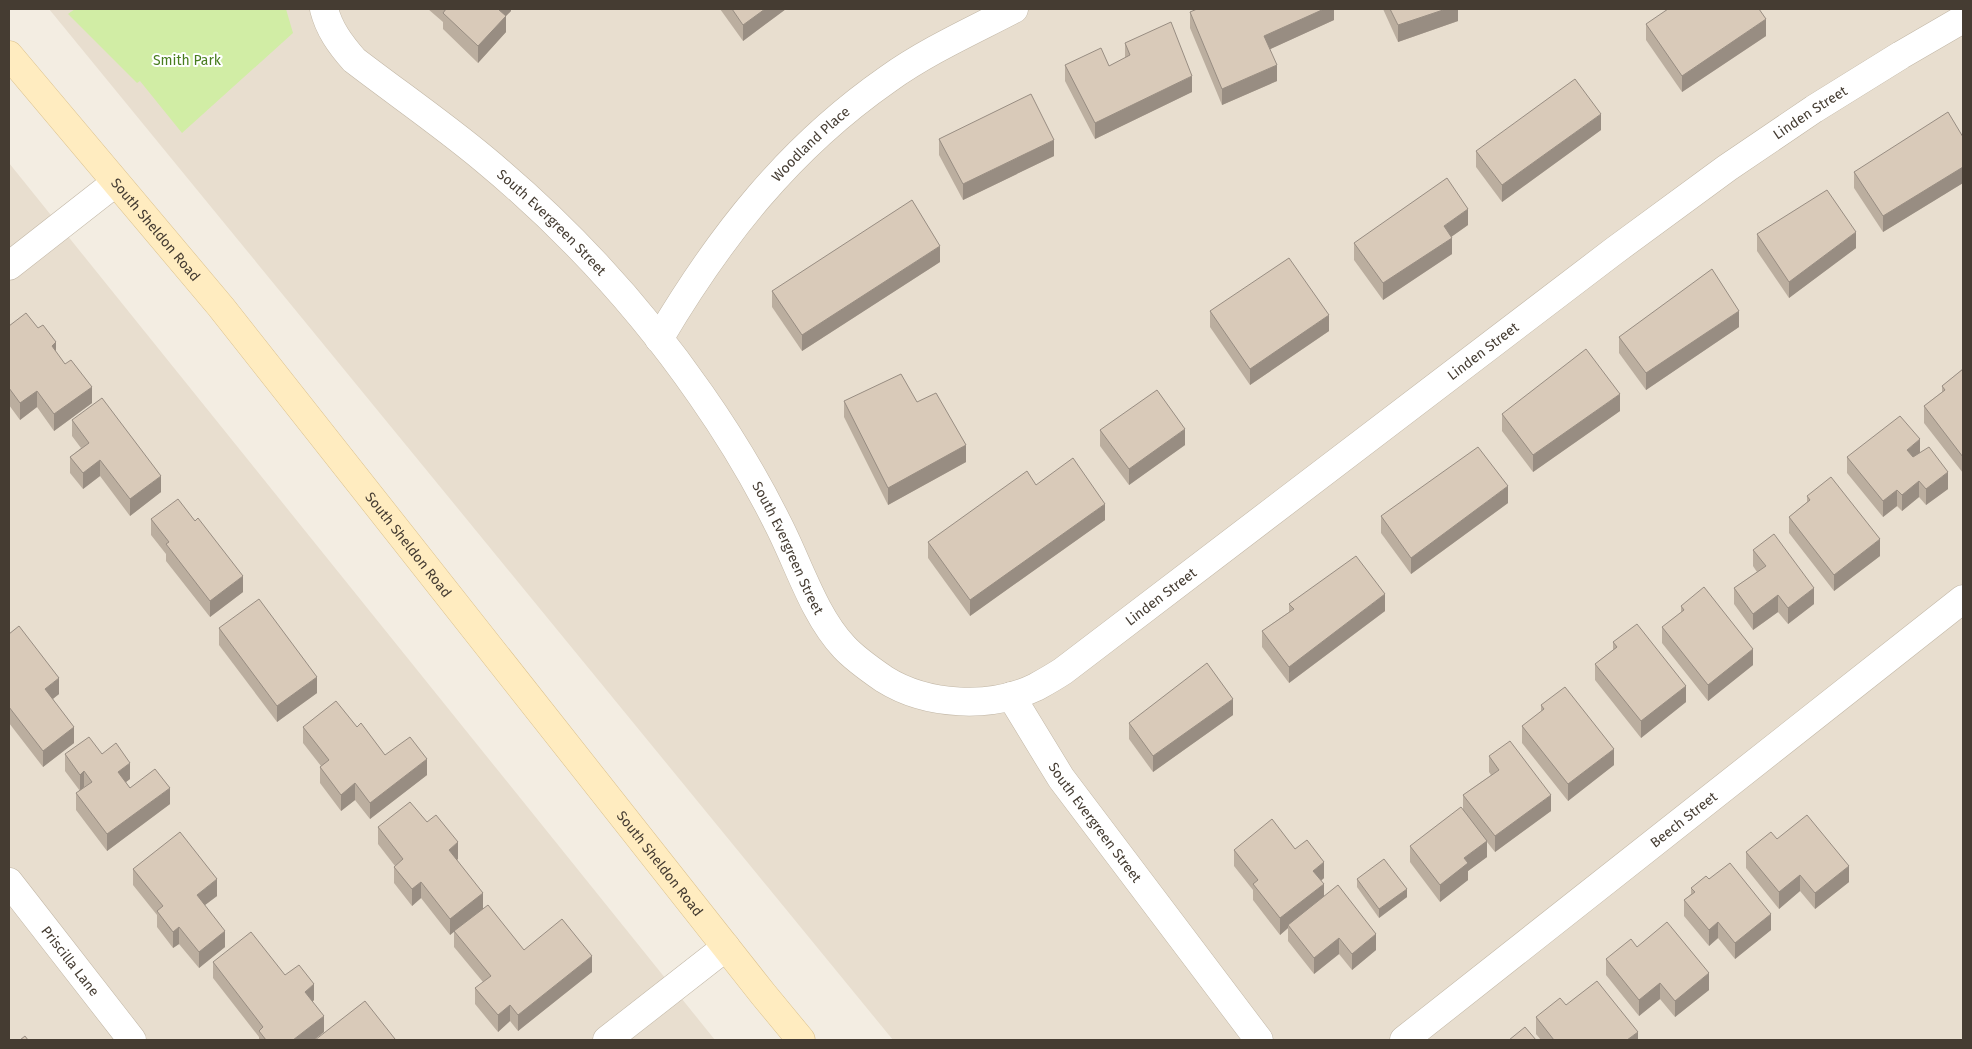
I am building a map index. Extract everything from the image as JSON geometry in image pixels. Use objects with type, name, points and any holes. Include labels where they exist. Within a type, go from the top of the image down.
[{"type":"main road","name":"South Sheldon Road","points":[[9,55],[221,307],[801,1040]]},
{"type":"street","name":"South Evergreen Street","points":[[324,9],[327,20],[338,42],[354,60],[484,159],[550,219],[609,279],[660,339],[701,394],[735,446],[777,521],[824,621],[845,648],[885,680],[921,695],[967,702],[1012,696],[1061,778],[1259,1040]]},
{"type":"street","name":"Woodland Place","points":[[660,339],[689,289],[722,241],[777,176],[819,134],[889,78],[938,48],[1014,9]]},
{"type":"street","name":"Linden Street","points":[[1012,696],[1036,687],[1063,672],[1614,251],[1727,168],[1814,109],[1963,19]]},
{"type":"street","points":[[9,266],[115,183]]},
{"type":"street","name":"Beech Street","points":[[1404,1040],[1963,599]]},
{"type":"street","name":"Priscilla Lane","points":[[9,882],[132,1040]]},
{"type":"street","points":[[607,1040],[726,946]]},
{"type":"shaded area","points":[[49,9],[1963,9],[1963,1040],[893,1040]]},
{"type":"shaded area","points":[[9,163],[715,1040],[9,1040]]},
{"type":"green space","name":"Smith Park","points":[[75,9],[286,9],[293,33],[182,133],[140,81],[137,83],[68,14]]},
{"type":"building","points":[[446,9],[498,9],[506,16],[478,46],[443,13]]},
{"type":"building","points":[[732,9],[765,9],[743,25]]},
{"type":"building","points":[[1197,9],[1324,9],[1264,36],[1277,65],[1222,89],[1190,12]]},
{"type":"building","points":[[1390,9],[1446,9],[1398,25]]},
{"type":"building","points":[[1668,9],[1759,9],[1766,19],[1682,76],[1646,24]]},
{"type":"building","points":[[1171,22],[1192,76],[1095,123],[1065,65],[1101,48],[1109,66],[1130,55],[1125,43]]},
{"type":"building","points":[[1575,79],[1601,114],[1502,185],[1476,151]]},
{"type":"building","points":[[1031,94],[1054,140],[963,184],[939,139]]},
{"type":"building","points":[[1948,112],[1963,137],[1963,167],[1883,216],[1854,172]]},
{"type":"building","points":[[1447,178],[1468,209],[1444,226],[1452,238],[1383,283],[1354,243]]},
{"type":"building","points":[[1827,190],[1856,232],[1789,282],[1757,234]]},
{"type":"building","points":[[912,200],[940,246],[802,335],[772,291]]},
{"type":"building","points":[[1289,258],[1329,315],[1250,369],[1210,311]]},
{"type":"building","points":[[1712,269],[1739,311],[1646,373],[1619,337]]},
{"type":"building","points":[[26,313],[38,328],[43,325],[56,342],[52,346],[65,364],[71,360],[92,387],[54,414],[37,391],[20,403],[9,388],[9,326]]},
{"type":"building","points":[[1586,349],[1620,394],[1533,455],[1502,414]]},
{"type":"building","points":[[1963,369],[1963,457],[1924,406],[1945,390],[1942,386]]},
{"type":"building","points":[[901,374],[917,402],[936,393],[966,445],[888,488],[844,401]]},
{"type":"building","points":[[1157,390],[1185,429],[1129,469],[1100,430]]},
{"type":"building","points":[[102,398],[161,476],[130,499],[100,460],[83,473],[70,457],[89,443],[72,420]]},
{"type":"building","points":[[1900,416],[1920,439],[1907,450],[1913,457],[1929,447],[1948,472],[1926,489],[1919,481],[1902,495],[1897,490],[1883,501],[1847,457]]},
{"type":"building","points":[[1478,447],[1508,486],[1411,558],[1381,516]]},
{"type":"building","points":[[1073,458],[1105,504],[970,600],[928,542],[1027,471],[1036,485]]},
{"type":"building","points":[[1831,477],[1880,539],[1834,575],[1789,517],[1810,500],[1807,496]]},
{"type":"building","points":[[178,499],[195,521],[198,518],[243,576],[210,601],[166,544],[169,542],[151,519]]},
{"type":"building","points":[[1774,534],[1814,588],[1788,608],[1778,595],[1753,614],[1734,588],[1766,566],[1753,550]]},
{"type":"building","points":[[1356,556],[1385,594],[1289,667],[1262,631],[1294,609],[1289,604]]},
{"type":"building","points":[[1704,587],[1753,649],[1708,685],[1662,627],[1684,610],[1681,606]]},
{"type":"building","points":[[259,599],[317,677],[277,706],[219,628]]},
{"type":"building","points":[[1637,624],[1686,686],[1641,721],[1595,664],[1617,647],[1613,642]]},
{"type":"building","points":[[19,626],[59,678],[45,689],[74,727],[43,751],[9,707],[9,634]]},
{"type":"building","points":[[1207,663],[1233,699],[1153,756],[1129,723]]},
{"type":"building","points":[[1565,687],[1614,749],[1568,784],[1522,726],[1544,709],[1541,705]]},
{"type":"building","points":[[336,701],[357,727],[361,723],[385,755],[410,737],[427,759],[370,803],[355,783],[341,795],[320,767],[329,760],[303,727]]},
{"type":"building","points":[[89,737],[102,754],[116,743],[130,763],[118,772],[130,788],[155,769],[170,788],[107,834],[76,793],[92,782],[84,771],[80,775],[65,754]]},
{"type":"building","points":[[1510,741],[1551,795],[1495,836],[1463,795],[1499,770],[1489,756]]},
{"type":"building","points":[[410,802],[427,822],[436,815],[458,842],[449,850],[483,893],[450,919],[421,882],[412,889],[394,867],[403,859],[378,827]]},
{"type":"building","points":[[1461,807],[1487,841],[1464,858],[1468,863],[1440,885],[1410,846]]},
{"type":"building","points":[[1807,815],[1849,866],[1815,893],[1800,875],[1779,892],[1746,852],[1771,832],[1777,839]]},
{"type":"building","points":[[1272,819],[1295,849],[1307,840],[1324,862],[1313,871],[1324,884],[1280,918],[1253,884],[1258,880],[1234,850]]},
{"type":"building","points":[[180,832],[217,879],[197,895],[225,931],[199,952],[179,927],[173,932],[157,911],[163,906],[133,869]]},
{"type":"building","points":[[1384,859],[1407,889],[1379,909],[1357,879]]},
{"type":"building","points":[[1730,863],[1771,914],[1735,943],[1718,922],[1709,930],[1684,900],[1695,892],[1691,888],[1706,876],[1709,879]]},
{"type":"building","points":[[1338,885],[1376,934],[1352,954],[1339,938],[1314,958],[1288,925]]},
{"type":"building","points":[[488,905],[524,950],[562,919],[592,956],[518,1015],[510,1005],[498,1015],[475,988],[491,976],[454,931]]},
{"type":"building","points":[[1667,922],[1709,973],[1675,1001],[1660,983],[1639,1000],[1606,959],[1631,939],[1637,947]]},
{"type":"building","points":[[251,932],[285,975],[299,965],[314,984],[305,992],[324,1016],[293,1040],[266,1040],[259,1031],[263,1027],[213,962]]},
{"type":"building","points":[[1597,981],[1638,1032],[1627,1040],[1554,1040],[1536,1017],[1560,998],[1566,1005]]},
{"type":"building","points":[[365,1001],[395,1039],[315,1040]]},
{"type":"building","points":[[1525,1027],[1536,1040],[1509,1040]]},
{"type":"building","points":[[25,1036],[28,1040],[20,1040]]}]
